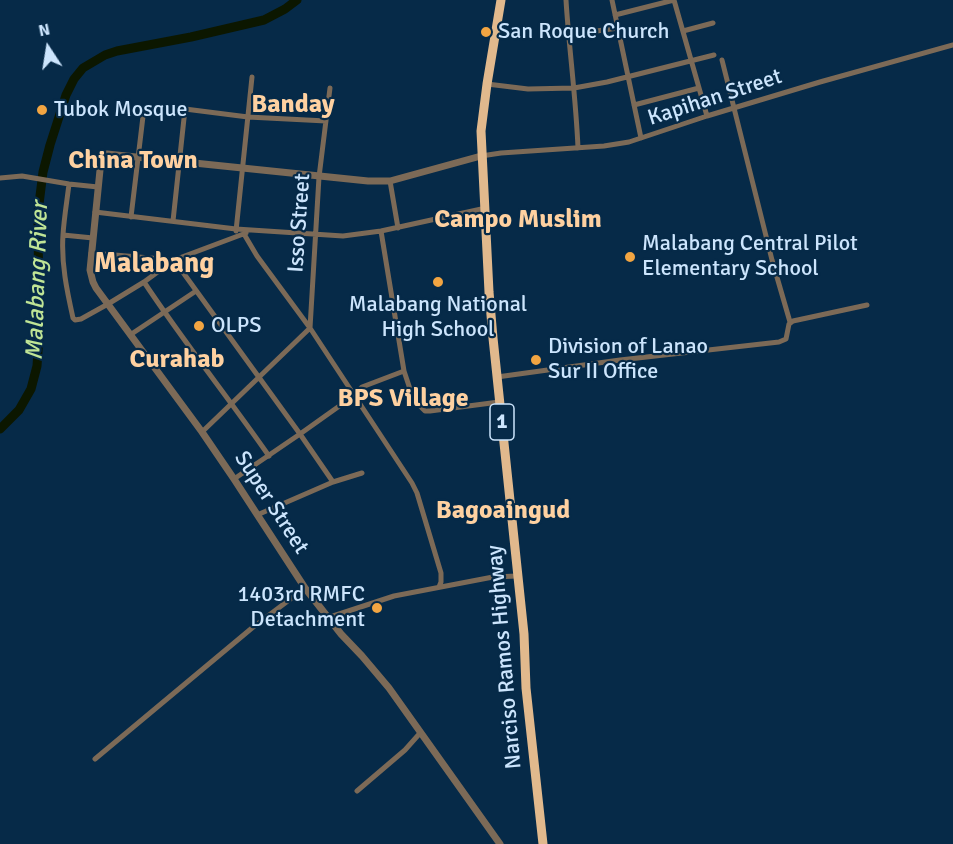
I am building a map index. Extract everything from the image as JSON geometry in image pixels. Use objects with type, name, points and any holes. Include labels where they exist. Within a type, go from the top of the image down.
[{"type":"highway","name":"Narciso Ramos Highway","points":[[501,0],[487,84],[481,131],[481,156],[486,208],[489,292],[543,844]]},
{"type":"street","points":[[566,0],[578,148]]},
{"type":"street","points":[[612,0],[641,138]]},
{"type":"street","points":[[645,0],[647,7]]},
{"type":"street","points":[[615,15],[674,0],[707,116]]},
{"type":"street","points":[[683,31],[713,24]]},
{"type":"street","points":[[568,36],[618,28]]},
{"type":"street","name":"Kapihan Street","points":[[481,156],[617,144],[849,73],[953,45]]},
{"type":"street","points":[[487,84],[528,89],[574,88],[714,55]]},
{"type":"street","points":[[497,377],[779,342],[786,339],[790,322],[759,212],[722,60]]},
{"type":"street","points":[[236,232],[252,77]]},
{"type":"street","name":"Isso Street","points":[[310,328],[319,177],[330,88]]},
{"type":"street","points":[[634,105],[699,88]]},
{"type":"street","points":[[131,217],[144,108],[185,109],[248,117],[326,121]]},
{"type":"street","points":[[172,221],[185,109]]},
{"type":"street","name":"Super Street","points":[[138,157],[109,154],[101,160],[91,253],[90,270],[93,282],[130,336],[202,432],[305,588],[327,618],[389,688],[500,844]]},
{"type":"street","points":[[138,157],[368,182],[390,181],[481,156]]},
{"type":"street","points":[[0,178],[29,177],[98,187]]},
{"type":"street","points":[[390,181],[398,228]]},
{"type":"street","points":[[69,184],[63,235],[63,260],[75,320],[108,304],[174,260],[236,232],[253,230],[343,236],[398,228],[486,208]]},
{"type":"street","points":[[95,212],[172,221],[244,234],[253,230]]},
{"type":"street","points":[[381,231],[404,371],[416,402],[425,411],[500,402]]},
{"type":"street","points":[[244,234],[257,256],[355,394],[417,493],[441,573],[439,587]]},
{"type":"street","points":[[63,235],[93,238]]},
{"type":"street","points":[[91,253],[174,260],[333,482]]},
{"type":"street","points":[[144,282],[269,456]]},
{"type":"street","points":[[130,336],[196,291]]},
{"type":"street","points":[[790,322],[867,305]]},
{"type":"street","points":[[202,432],[310,328]]},
{"type":"street","points":[[234,479],[300,434],[362,387],[404,371]]},
{"type":"street","points":[[257,515],[333,482],[362,473]]},
{"type":"street","points":[[327,618],[386,598],[493,577],[517,576]]},
{"type":"street","points":[[94,759],[252,628],[305,588]]},
{"type":"street","points":[[357,791],[405,750],[421,732]]},
{"type":"waterway","name":"Malabang River","points":[[0,429],[19,410],[31,389],[37,366],[39,336],[38,212],[43,172],[66,95],[74,79],[83,68],[105,55],[264,20],[297,0]]},
{"type":"place","name":"San Roque Church","points":[[486,32]]},
{"type":"place","name":"Tubok Mosque","points":[[42,110]]},
{"type":"place","name":"Malabang Central Pilot Elementary School","points":[[630,257]]},
{"type":"place","name":"Malabang National High School","points":[[438,282]]},
{"type":"place","name":"OLPS","points":[[199,326]]},
{"type":"place","name":"Division of Lanao Sur II Office","points":[[536,360]]},
{"type":"place","name":"1403rd RMFC Detachment","points":[[377,608]]},
{"type":"district","name":"Banday","points":[[293,105]]},
{"type":"district","name":"China Town","points":[[133,161]]},
{"type":"district","name":"Campo Muslim","points":[[518,220]]},
{"type":"district","name":"Malabang","points":[[154,265]]},
{"type":"district","name":"Curahab","points":[[177,360]]},
{"type":"district","name":"BPS Village","points":[[403,399]]},
{"type":"district","name":"Bagoaingud","points":[[503,511]]}]
